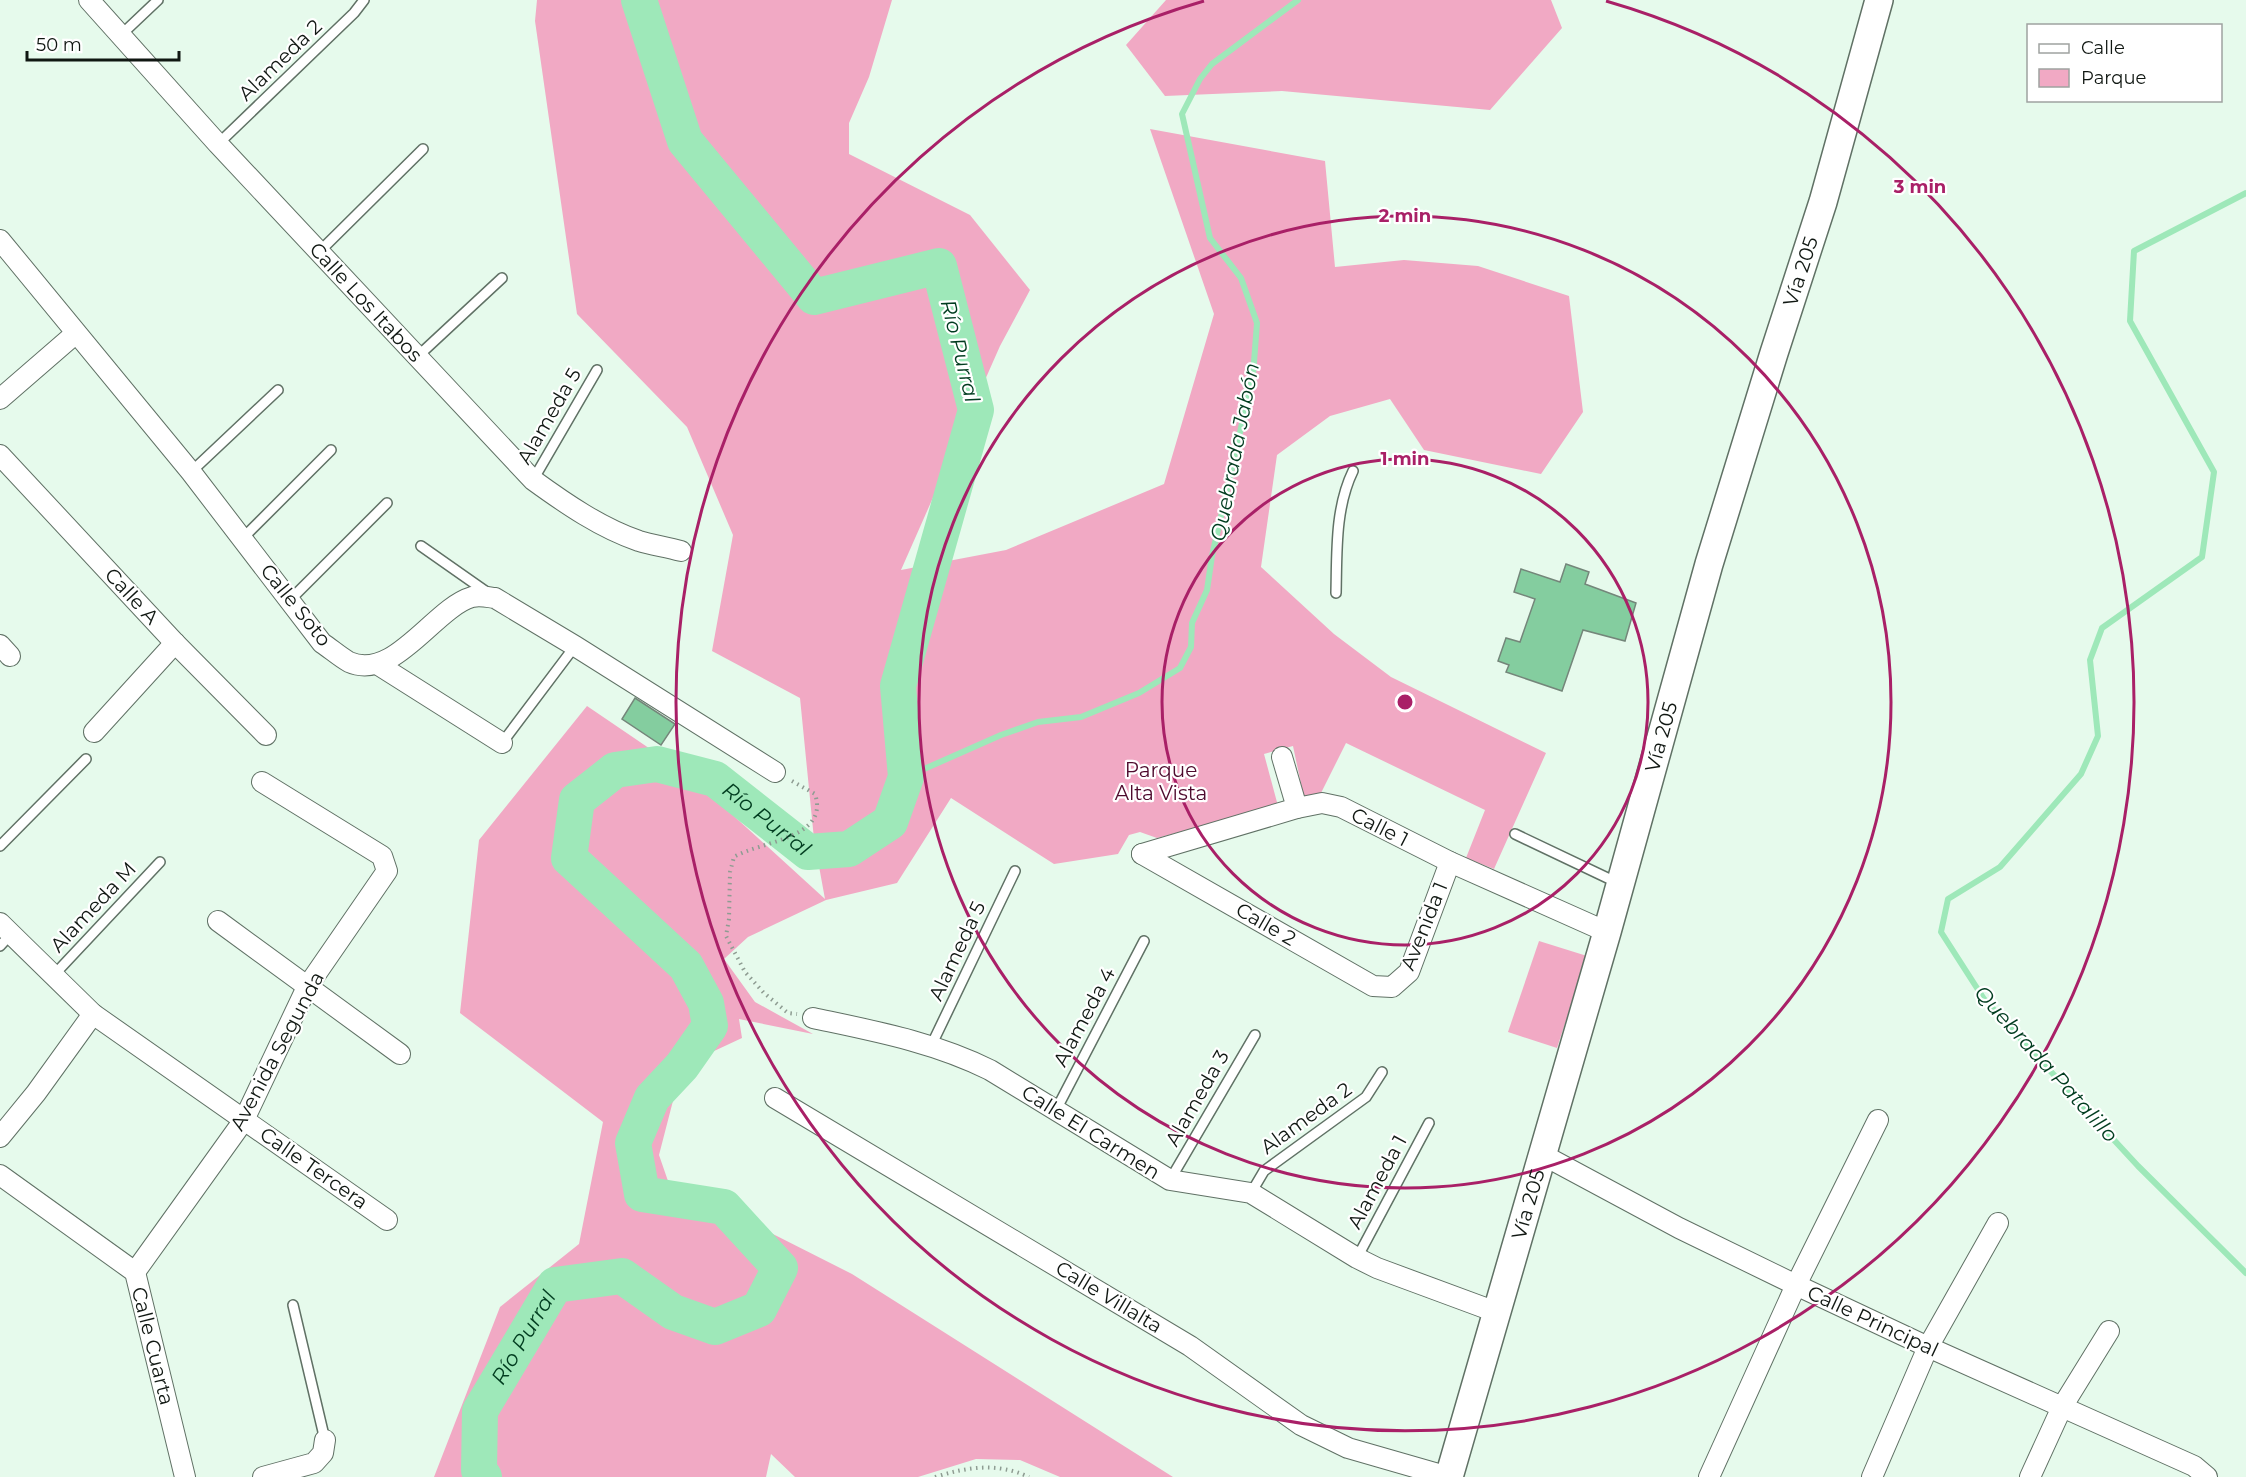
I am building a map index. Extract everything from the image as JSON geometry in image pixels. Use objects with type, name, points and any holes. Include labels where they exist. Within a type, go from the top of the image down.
[{"type":"main road","name":"Vía 205","points":[[1449,1477],[1607,933],[1709,564],[1823,202],[1879,0]]},
{"type":"street","name":"Calle Los Itabos","points":[[89,0],[218,144],[533,480],[571,507],[639,541],[681,551]]},
{"type":"street","name":"Calle Soto","points":[[0,240],[75,334],[191,472],[322,643],[350,662],[366,666],[377,664]]},
{"type":"street","points":[[0,399],[75,334]]},
{"type":"street","name":"Calle A","points":[[0,455],[175,643],[266,735]]},
{"type":"street","points":[[377,664],[395,655],[456,606],[471,597],[495,598],[775,772]]},
{"type":"street","points":[[94,732],[175,643]]},
{"type":"street","points":[[377,664],[502,743]]},
{"type":"street","points":[[1282,757],[1297,808]]},
{"type":"street","name":"Avenida Segunda","points":[[135,1272],[244,1120],[307,987],[387,871],[381,856],[262,782]]},
{"type":"street","name":"Calle 1","points":[[1142,854],[1297,808],[1322,803],[1341,807],[1450,862],[1607,933]]},
{"type":"street","name":"Calle 2","points":[[1142,854],[1373,986],[1392,987]]},
{"type":"street","name":"Avenida 1","points":[[1392,987],[1409,972],[1450,862]]},
{"type":"street","points":[[218,921],[400,1054]]},
{"type":"street","name":"Calle Tercera","points":[[4,934],[93,1014],[387,1220]]},
{"type":"street","points":[[0,1137],[36,1094],[93,1014]]},
{"type":"street","name":"Calle El Carmen","points":[[813,1018],[892,1035],[963,1057],[990,1070],[1170,1180],[1251,1193],[1377,1268],[1496,1312]]},
{"type":"street","name":"Calle Villalta","points":[[775,1098],[1190,1346],[1301,1425],[1348,1448],[1449,1477]]},
{"type":"street","points":[[1709,1477],[1796,1285],[1878,1120]]},
{"type":"street","name":"Calle Principal","points":[[1543,1155],[1679,1228],[1796,1285],[2194,1466],[2206,1477]]},
{"type":"street","name":"Calle Cuarta","points":[[0,1175],[135,1272],[185,1477]]},
{"type":"street","points":[[1872,1477],[1928,1347],[1998,1223]]},
{"type":"street","points":[[2031,1477],[2062,1407],[2109,1331]]},
{"type":"street","points":[[263,1477],[314,1463],[323,1453],[325,1440]]},
{"type":"lane","points":[[122,35],[158,0]]},
{"type":"lane","name":"Alameda 2","points":[[218,144],[354,13],[364,0]]},
{"type":"lane","points":[[319,252],[423,149]]},
{"type":"lane","points":[[417,357],[502,278]]},
{"type":"lane","name":"Alameda 5","points":[[533,480],[597,370]]},
{"type":"lane","points":[[191,472],[278,390]]},
{"type":"lane","points":[[242,539],[331,450]]},
{"type":"lane","points":[[1336,593],[1337,546],[1342,503],[1353,471]]},
{"type":"lane","points":[[290,600],[387,502]]},
{"type":"lane","points":[[421,546],[495,598]]},
{"type":"lane","points":[[502,743],[575,646]]},
{"type":"lane","points":[[0,846],[86,759]]},
{"type":"lane","points":[[1515,834],[1620,884]]},
{"type":"lane","name":"Alameda M","points":[[52,976],[160,862]]},
{"type":"lane","name":"Alameda 5","points":[[931,1046],[1015,871]]},
{"type":"lane","name":"Alameda 4","points":[[1056,1110],[1144,941]]},
{"type":"lane","name":"Alameda 3","points":[[1170,1180],[1255,1035]]},
{"type":"lane","name":"Alameda 2","points":[[1251,1193],[1264,1171],[1366,1097],[1382,1072]]},
{"type":"lane","name":"Alameda 1","points":[[1357,1258],[1429,1123]]},
{"type":"lane","points":[[293,1305],[325,1440]]},
{"type":"path","points":[[775,772],[814,794],[818,804],[816,816],[802,830],[734,857],[730,872],[729,919],[726,936],[745,972],[764,993],[788,1013],[813,1018]]},
{"type":"path","points":[[935,1477],[981,1466],[1002,1467],[1029,1477]]},
{"type":"green space","name":"Parque Alta Vista","points":[[537,0],[892,0],[869,77],[849,123],[849,154],[970,215],[1030,290],[1000,346],[901,570],[1006,550],[1164,484],[1214,314],[1150,129],[1325,161],[1335,267],[1404,260],[1478,266],[1569,296],[1583,412],[1541,474],[1424,450],[1390,399],[1330,416],[1277,455],[1261,567],[1334,634],[1391,677],[1546,753],[1494,869],[1466,858],[1485,810],[1346,743],[1319,797],[1304,798],[1293,746],[1264,754],[1278,806],[1157,838],[1140,832],[1129,835],[1118,854],[1054,864],[951,798],[897,883],[826,900],[748,937],[724,959],[755,1002],[813,1034],[739,1019],[742,1038],[682,1066],[659,1155],[668,1181],[852,1274],[1173,1477],[1060,1477],[1020,1460],[976,1459],[918,1477],[795,1477],[771,1454],[766,1477],[434,1477],[500,1307],[579,1244],[603,1122],[460,1013],[479,840],[587,706],[690,776],[825,899],[814,839],[800,698],[712,651],[733,535],[687,427],[577,314],[535,21]]},
{"type":"green space","points":[[1166,0],[1551,0],[1562,28],[1490,110],[1282,91],[1165,96],[1126,45]]},
{"type":"green space","points":[[1539,941],[1587,956],[1557,1048],[1508,1032]]},
{"type":"building","points":[[1566,564],[1589,572],[1585,584],[1636,603],[1625,641],[1583,630],[1562,691],[1506,672],[1509,665],[1498,661],[1506,638],[1520,642],[1535,599],[1514,592],[1521,569],[1560,582]]},
{"type":"building","points":[[635,698],[675,724],[661,745],[622,719]]},
{"type":"waterway","name":"Río Purral","points":[[484,1477],[479,1470],[480,1411],[555,1285],[622,1276],[673,1312],[715,1327],[759,1309],[780,1268],[724,1207],[642,1194],[633,1143],[652,1098],[682,1066],[710,1026],[706,1003],[686,966],[569,858],[577,800],[615,770],[657,764],[715,779],[808,852],[849,849],[890,822],[906,777],[898,686],[976,410],[939,266],[814,297],[685,141],[639,0]]},
{"type":"waterway","name":"Quebrada Jabón","points":[[906,777],[1001,735],[1038,722],[1081,717],[1139,693],[1180,668],[1191,647],[1192,623],[1207,590],[1212,556],[1253,375],[1257,323],[1241,278],[1210,238],[1182,114],[1200,79],[1212,64],[1298,0]]},
{"type":"waterway","name":"Quebrada Patalillo","points":[[2246,193],[2134,251],[2130,321],[2214,472],[2202,557],[2102,628],[2090,660],[2098,736],[2081,774],[2000,867],[1948,899],[1941,932],[1984,999],[2138,1166],[2246,1273]]}]
